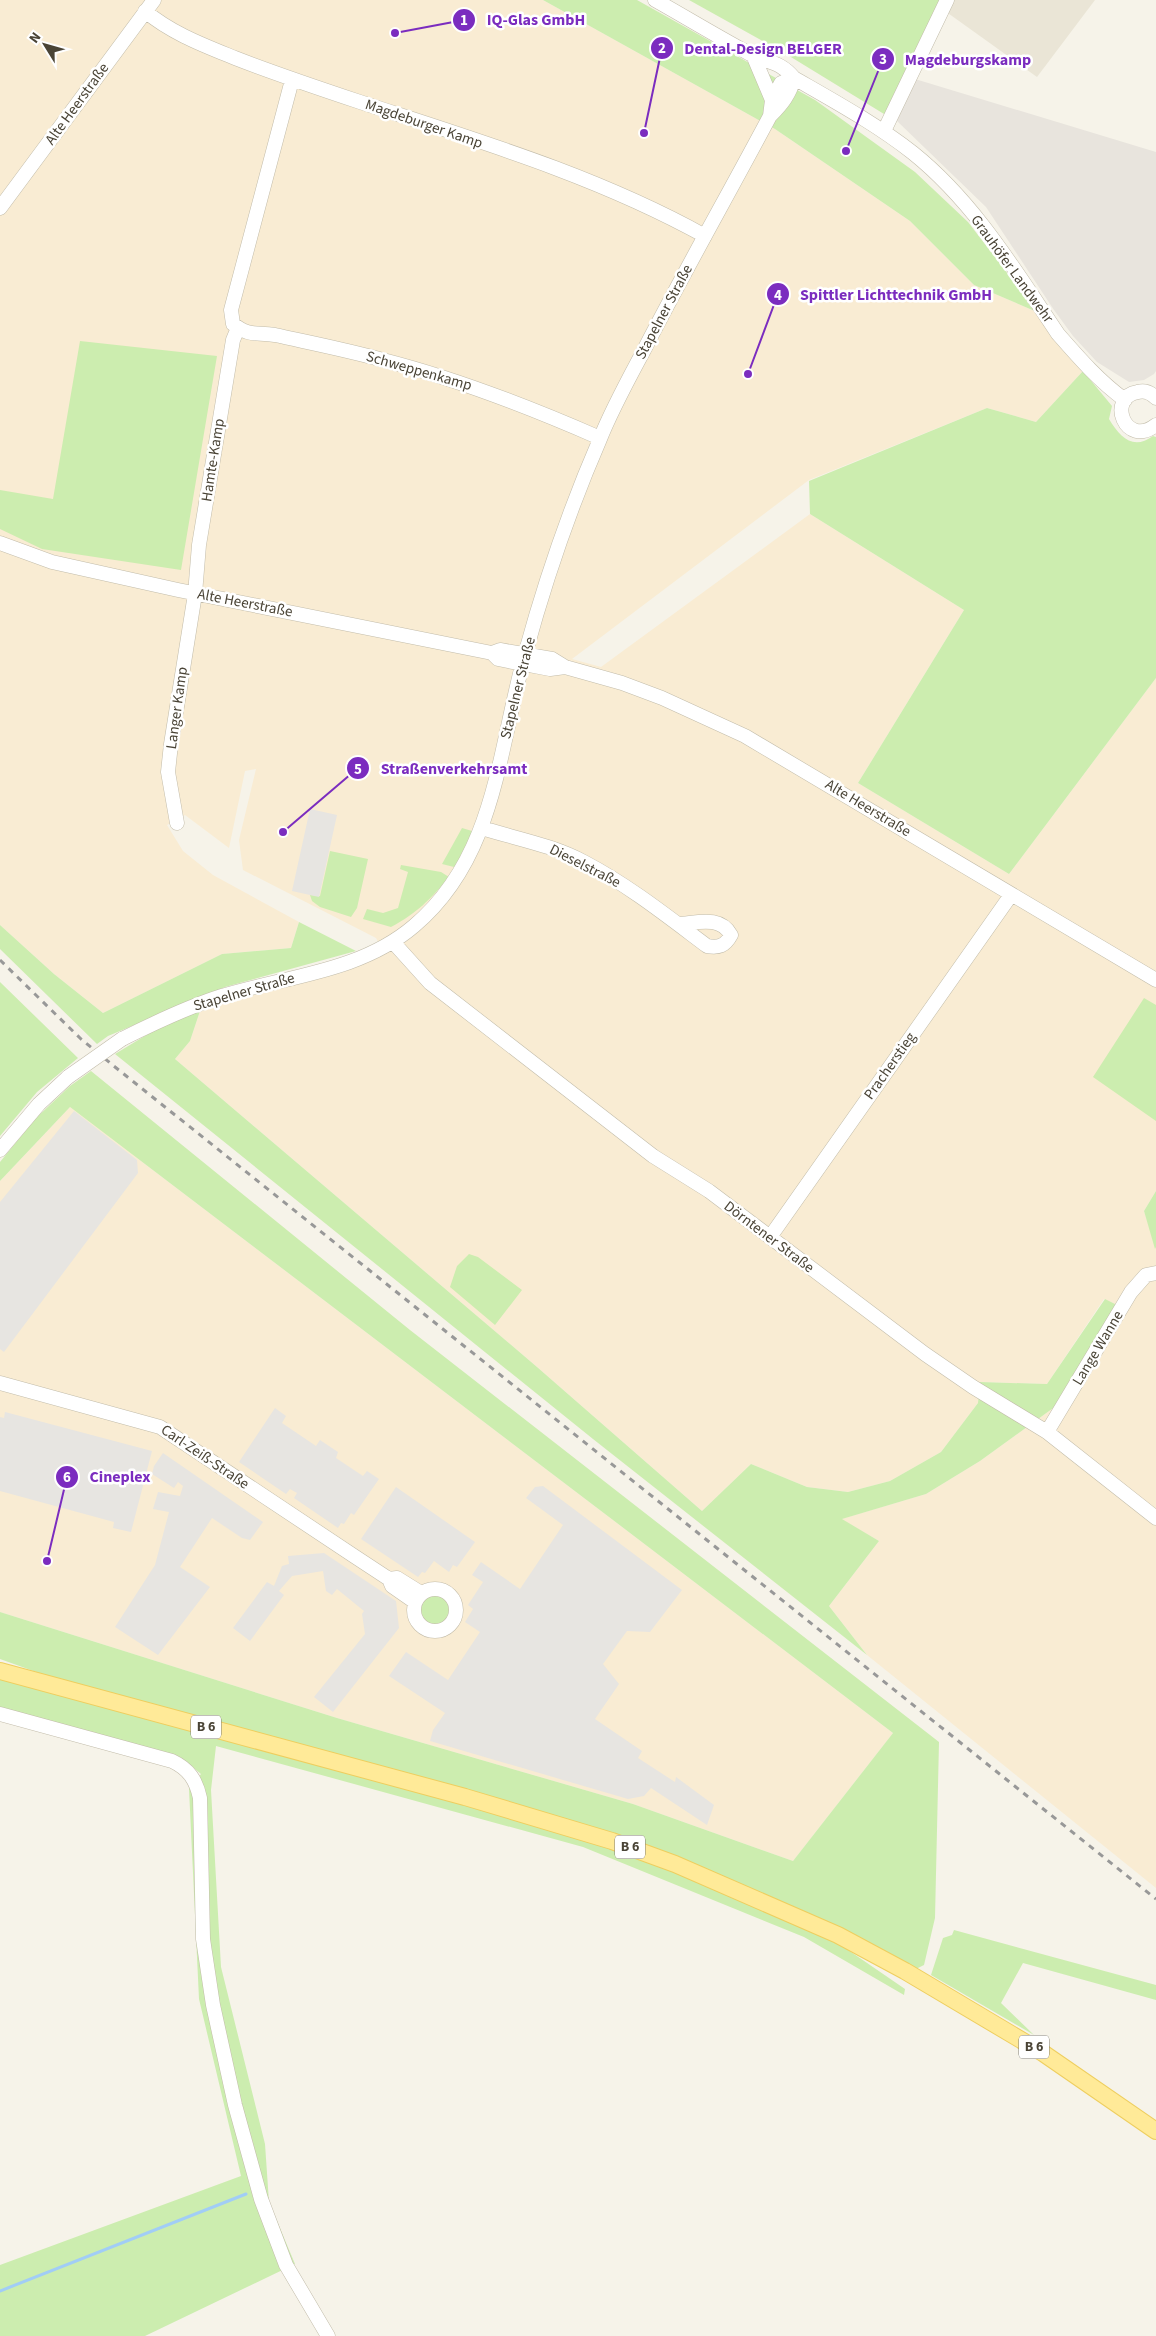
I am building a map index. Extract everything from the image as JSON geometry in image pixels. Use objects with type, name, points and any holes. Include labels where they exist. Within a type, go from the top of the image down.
[{"type":"main road","name":"B 6","points":[[0,1671],[465,1796],[612,1841],[675,1864],[829,1932],[905,1971],[1043,2053],[1156,2132]]},
{"type":"street","name":"Alte Heerstraße","points":[[0,208],[154,0]]},
{"type":"street","name":"Grauhöfer Landwehr","points":[[655,0],[753,55],[780,65],[794,78],[884,131],[942,179],[986,228],[1058,334],[1096,377],[1125,400]]},
{"type":"street","points":[[884,131],[947,0]]},
{"type":"street","name":"Magdeburger Kamp","points":[[145,11],[158,22],[194,42],[292,80],[550,167],[608,189],[705,236]]},
{"type":"street","points":[[753,55],[772,100]]},
{"type":"street","name":"Stapelner Straße","points":[[770,116],[772,100],[781,82],[794,78]]},
{"type":"street","name":"Stapelner Straße","points":[[0,1150],[34,1110],[68,1077],[122,1039],[179,1012],[220,996],[354,962],[393,942],[433,910],[448,892],[459,876],[482,828],[524,659],[564,525],[600,438],[661,317],[770,116],[782,105],[790,92],[794,78]]},
{"type":"street","name":"Hamte-Kamp","points":[[195,594],[199,545],[236,326],[231,310],[292,80]]},
{"type":"street","name":"Schweppenkamp","points":[[236,326],[244,333],[273,335],[382,360],[474,387],[526,406],[600,438]]},
{"type":"street","points":[[1155,393],[1134,392],[1125,400],[1122,414],[1127,425],[1138,431],[1145,431],[1156,425]]},
{"type":"street","name":"Alte Heerstraße","points":[[0,543],[52,562],[195,594],[492,653],[498,659],[524,659],[550,669],[564,667],[618,682],[654,695],[698,713],[745,736],[1156,980]]},
{"type":"street","name":"Langer Kamp","points":[[177,823],[168,772],[175,715],[195,594]]},
{"type":"street","name":"Dieselstraße","points":[[482,828],[546,846],[583,861],[625,886],[678,924]]},
{"type":"street","name":"Pracherstieg","points":[[770,1238],[1011,895]]},
{"type":"street","name":"Dörntener Straße","points":[[393,942],[430,983],[453,1002],[653,1156],[700,1185],[925,1354],[973,1387],[1047,1432],[1156,1518]]},
{"type":"street","name":"Lange Wanne","points":[[1047,1432],[1131,1292],[1146,1275],[1156,1273]]},
{"type":"street","name":"Carl-Zeiß-Straße","points":[[0,1383],[160,1427],[389,1579],[392,1586],[418,1598]]},
{"type":"street","points":[[0,1714],[172,1760],[182,1766],[196,1783],[200,1798],[203,1939],[213,2005],[234,2105],[261,2199],[286,2265],[328,2336]]},
{"type":"shaded area","points":[[0,0],[543,0],[775,129],[910,221],[974,285],[1037,312],[1083,371],[1036,422],[987,408],[809,480],[572,659],[601,667],[810,514],[964,610],[858,783],[1009,874],[1156,678],[1156,1191],[1144,1211],[1156,1247],[1156,1888],[867,1655],[829,1606],[879,1541],[841,1519],[926,1494],[980,1461],[1056,1406],[1117,1305],[1104,1299],[1047,1384],[980,1382],[978,1403],[941,1452],[890,1481],[848,1492],[807,1487],[751,1464],[702,1511],[537,1367],[175,1059],[190,1041],[200,1011],[245,997],[341,973],[385,954],[376,938],[243,870],[239,840],[256,769],[245,771],[229,848],[185,815],[167,825],[183,851],[213,875],[299,922],[291,948],[222,954],[103,1013],[54,974],[0,925]]},
{"type":"shaded area","points":[[951,0],[1095,0],[1037,77],[945,11]]},
{"type":"shaded area","points":[[915,79],[1156,152],[1156,371],[1154,374],[1144,380],[1129,382],[1097,362],[1073,336],[1054,310],[986,207],[897,121]]},
{"type":"shaded area","points":[[310,809],[337,815],[319,897],[292,891]]},
{"type":"shaded area","points":[[70,1107],[893,1733],[793,1861],[633,1804],[337,1718],[0,1612],[0,1181]]},
{"type":"shaded area","points":[[74,1111],[137,1160],[138,1173],[4,1352],[0,1349],[0,1202]]},
{"type":"shaded area","points":[[275,1408],[286,1416],[282,1423],[316,1446],[320,1440],[338,1452],[336,1458],[363,1476],[367,1471],[379,1479],[354,1515],[351,1513],[344,1524],[341,1523],[338,1528],[294,1498],[297,1493],[290,1489],[286,1494],[239,1462]]},
{"type":"shaded area","points":[[5,1412],[152,1451],[131,1532],[113,1528],[114,1522],[0,1491],[0,1417],[4,1418]]},
{"type":"shaded area","points":[[163,1453],[263,1522],[250,1540],[242,1538],[212,1518],[180,1567],[210,1587],[158,1655],[115,1627],[155,1565],[169,1512],[153,1509],[158,1492],[180,1496],[183,1486],[178,1482],[174,1488],[152,1474],[154,1466]]},
{"type":"shaded area","points":[[543,1486],[682,1590],[650,1632],[627,1631],[603,1664],[619,1684],[595,1719],[642,1751],[638,1758],[675,1782],[676,1777],[714,1805],[707,1825],[651,1788],[644,1796],[628,1799],[430,1741],[433,1730],[445,1713],[389,1676],[406,1652],[448,1680],[480,1632],[465,1622],[473,1609],[468,1605],[483,1582],[472,1575],[481,1562],[520,1589],[563,1525],[526,1498],[535,1487]]},
{"type":"shaded area","points":[[396,1487],[475,1542],[457,1567],[453,1565],[449,1572],[434,1561],[425,1573],[422,1572],[418,1577],[361,1539]]},
{"type":"shaded area","points":[[324,1553],[396,1601],[399,1628],[333,1712],[314,1697],[365,1634],[362,1614],[364,1611],[337,1589],[332,1595],[326,1591],[323,1571],[292,1576],[279,1591],[284,1595],[250,1641],[233,1628],[267,1582],[274,1586],[282,1566],[289,1564],[288,1556]]},
{"type":"green space","points":[[543,0],[637,0],[815,100],[915,172],[968,222],[1037,312],[974,285],[910,221],[775,129]]},
{"type":"green space","points":[[689,0],[945,0],[889,112],[884,114],[786,54]]},
{"type":"green space","points":[[80,341],[217,356],[181,570],[42,549],[0,529],[0,490],[53,499]]},
{"type":"green space","points":[[1083,371],[1112,406],[1109,419],[1122,436],[1133,442],[1146,440],[1153,436],[1156,437],[1156,678],[1009,874],[858,783],[964,610],[810,514],[809,481],[987,408],[1036,422]]},
{"type":"green space","points":[[462,828],[472,831],[465,850],[454,867],[442,864]]},
{"type":"green space","points":[[330,851],[368,859],[357,908],[351,917],[320,907],[312,901],[310,895],[320,896]]},
{"type":"green space","points":[[401,865],[441,872],[449,877],[423,905],[391,927],[363,919],[367,909],[383,913],[398,908],[408,872],[400,869]]},
{"type":"green space","points":[[299,922],[356,951],[225,987],[108,1036],[97,1044],[0,949],[0,925],[54,974],[103,1013],[222,954],[291,948]]},
{"type":"green space","points":[[0,982],[78,1058],[37,1092],[0,1136]]},
{"type":"green space","points":[[1144,998],[1156,1005],[1156,1121],[1093,1077]]},
{"type":"green space","points":[[200,1011],[190,1041],[175,1059],[537,1367],[702,1511],[751,1464],[807,1487],[848,1492],[890,1481],[941,1452],[978,1403],[980,1382],[1047,1384],[1105,1299],[1117,1305],[1056,1406],[980,1461],[926,1494],[842,1519],[879,1541],[829,1606],[867,1655],[593,1439],[115,1054],[163,1025]]},
{"type":"green space","points":[[91,1071],[410,1330],[939,1742],[935,1918],[924,1965],[916,1969],[775,1899],[213,1722],[39,1673],[0,1659],[0,1612],[337,1718],[633,1804],[793,1861],[893,1733],[70,1107],[0,1181],[0,1162],[35,1119],[70,1086]]},
{"type":"green space","points":[[1156,1191],[1156,1247],[1155,1249],[1144,1211]]},
{"type":"green space","points":[[469,1254],[478,1257],[522,1290],[495,1325],[450,1287],[457,1266]]},
{"type":"green space","points":[[434,1594],[445,1599],[450,1610],[445,1621],[434,1626],[423,1621],[418,1610],[423,1599]]},
{"type":"green space","points":[[0,1679],[343,1769],[611,1846],[674,1869],[835,1941],[905,1989],[904,1995],[804,1937],[583,1847],[216,1746],[211,1790],[221,1967],[265,2144],[269,2202],[295,2264],[145,2336],[0,2336],[0,2265],[241,2176],[199,1999],[189,1789],[201,1774],[180,1757],[0,1709]]},
{"type":"green space","points":[[954,1930],[1156,1985],[1156,2000],[1023,1963],[1001,2003],[1034,2035],[931,1975],[943,1938],[952,1935]]},
{"type":"waterway","points":[[0,2291],[246,2194]]},
{"type":"railway","points":[[0,960],[81,1039],[115,1067],[1156,1899]]},
{"type":"place","name":"IQ-Glas GmbH","points":[[395,33]]},
{"type":"place","name":"Dental-Design BELGER","points":[[644,133]]},
{"type":"place","name":"Magdeburgskamp","points":[[846,151]]},
{"type":"place","name":"Spittler Lichttechnik GmbH","points":[[748,374]]},
{"type":"place","name":"Straßenverkehrsamt","points":[[283,832]]},
{"type":"place","name":"Cineplex","points":[[47,1561]]}]
